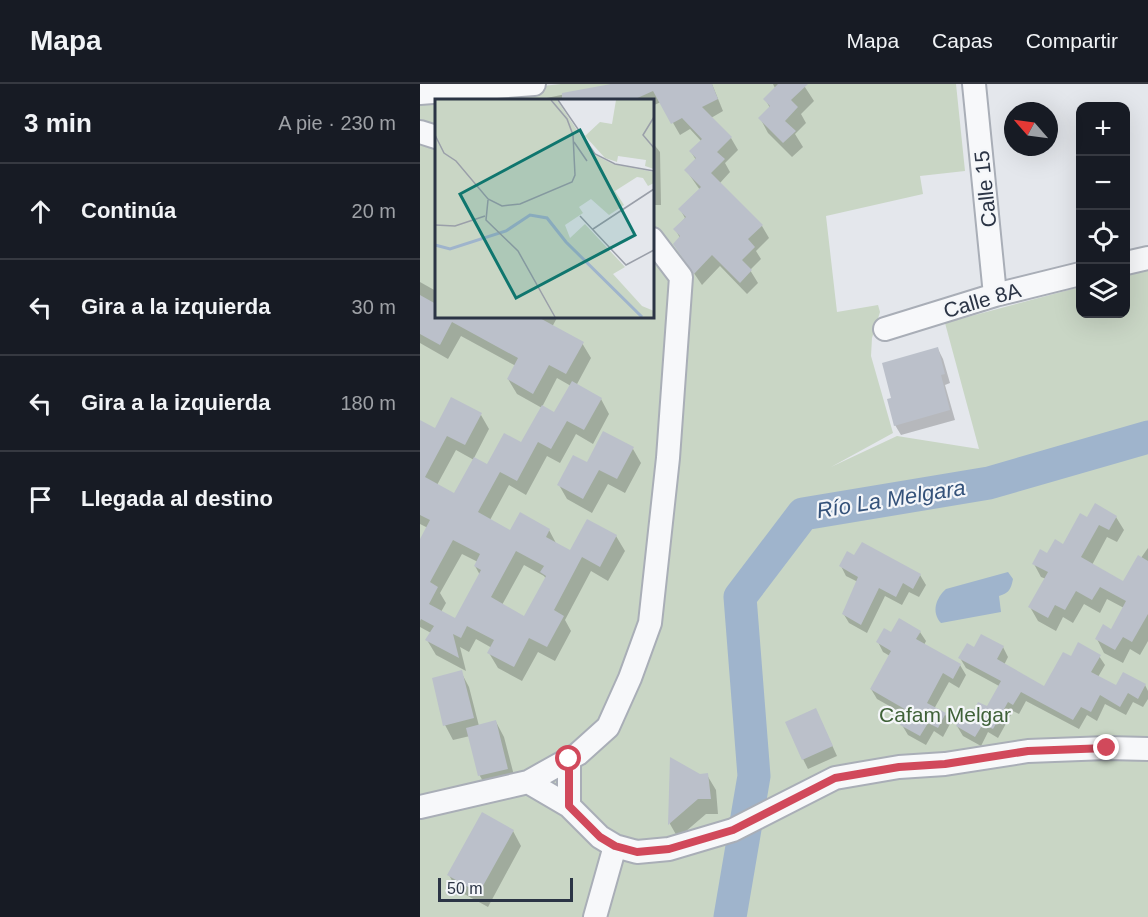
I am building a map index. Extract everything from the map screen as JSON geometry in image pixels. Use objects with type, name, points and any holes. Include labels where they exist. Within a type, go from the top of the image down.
[{"type":"street","points":[[420,93],[534,84]]},
{"type":"street","name":"Calle 15","points":[[974,84],[995,295]]},
{"type":"street","points":[[420,132],[435,137]]},
{"type":"street","points":[[420,807],[528,782],[578,754],[608,727],[630,678],[650,623],[668,458],[681,277],[654,242]]},
{"type":"street","points":[[1130,262],[1148,258]]},
{"type":"street","name":"Calle 8A","points":[[885,329],[995,295],[1076,275]]},
{"type":"street","points":[[528,782],[569,806],[600,837],[615,846],[637,852],[669,849],[733,830],[835,778],[1028,751],[1148,749]]},
{"type":"street","points":[[569,759],[569,806]]},
{"type":"street","points":[[595,917],[615,846]]},
{"type":"green space","name":"Cafam Melgar","points":[[561,84],[956,84],[965,171],[920,176],[923,194],[826,216],[837,312],[878,305],[880,312],[872,338],[871,356],[893,433],[831,467],[897,436],[979,449],[945,323],[1076,288],[1076,318],[1130,318],[1130,274],[1148,269],[1148,453],[1146,454],[1148,454],[1148,917],[420,917],[420,99]]},
{"type":"water","points":[[1008,572],[1013,579],[1009,590],[999,596],[1001,612],[941,623],[938,619],[936,605],[946,589]]},
{"type":"building","points":[[611,84],[712,84],[718,99],[702,107],[732,137],[717,152],[725,159],[711,173],[763,225],[748,239],[755,247],[742,260],[752,270],[740,283],[712,255],[694,274],[673,244],[680,236],[673,229],[686,217],[678,209],[701,187],[684,170],[696,158],[689,151],[702,139],[682,118],[671,124],[653,91],[635,99],[562,99],[562,93]]},
{"type":"building","points":[[778,84],[808,84],[791,100],[798,107],[785,121],[796,131],[783,143],[758,118],[770,106],[763,99]]},
{"type":"building","points":[[420,295],[435,303],[435,318],[540,318],[584,342],[566,374],[549,365],[533,394],[507,379],[518,358],[452,322],[440,345],[420,334]]},
{"type":"building","points":[[938,347],[945,374],[941,375],[950,410],[894,426],[887,399],[891,398],[882,363]]},
{"type":"building","points":[[572,381],[602,398],[584,430],[567,421],[551,449],[538,442],[517,481],[500,472],[478,512],[510,530],[520,512],[550,529],[546,537],[570,550],[587,519],[617,535],[600,567],[582,557],[554,610],[564,616],[547,647],[529,638],[514,667],[487,653],[494,640],[467,626],[461,638],[453,634],[459,658],[425,640],[434,626],[421,619],[420,621],[420,539],[430,520],[420,515],[420,420],[435,428],[451,397],[482,413],[465,445],[447,436],[425,477],[454,493],[474,457],[487,464],[504,433],[521,442],[542,405],[554,412]],"holes":[[[453,540],[480,554],[474,566],[481,570],[455,618],[429,604],[438,587],[430,582]],[[516,551],[544,566],[540,572],[546,576],[524,616],[491,597]]]},
{"type":"building","points":[[603,431],[634,447],[617,479],[599,470],[583,499],[557,485],[573,455],[587,462]]},
{"type":"building","points":[[1095,503],[1117,516],[1109,530],[1099,525],[1081,557],[1123,581],[1138,555],[1148,561],[1148,614],[1132,642],[1123,637],[1115,650],[1095,639],[1103,624],[1111,629],[1126,601],[1100,587],[1092,600],[1076,591],[1065,610],[1055,605],[1048,618],[1028,607],[1048,572],[1032,564],[1040,549],[1047,553],[1055,539],[1063,544],[1080,513],[1087,517]]},
{"type":"building","points":[[862,542],[921,574],[913,589],[903,583],[896,597],[879,588],[861,625],[842,614],[858,577],[839,566],[847,551],[854,555]]},
{"type":"building","points":[[899,618],[921,631],[916,639],[961,664],[953,679],[943,673],[927,703],[946,713],[938,728],[928,723],[920,736],[900,725],[908,711],[870,689],[891,651],[876,642],[884,628],[891,632]]},
{"type":"building","points":[[981,634],[1004,646],[997,659],[1044,686],[1063,652],[1071,656],[1078,642],[1101,655],[1091,672],[1116,685],[1123,672],[1146,684],[1138,699],[1128,693],[1120,707],[1100,695],[1091,712],[1081,707],[1073,720],[1021,692],[1013,705],[1008,702],[993,729],[983,724],[975,737],[956,726],[964,711],[971,716],[978,702],[987,706],[1001,681],[958,658],[967,643],[974,647]]},
{"type":"building","points":[[462,670],[474,718],[443,726],[432,678]]},
{"type":"building","points":[[816,708],[833,746],[802,760],[785,722]]},
{"type":"building","points":[[496,720],[508,769],[478,776],[466,728]]},
{"type":"building","points":[[670,757],[700,774],[708,773],[711,799],[698,799],[668,825]]},
{"type":"building","points":[[482,812],[514,830],[479,893],[447,875]]},
{"type":"waterway","name":"Río La Melgara","points":[[730,917],[754,776],[740,597],[803,514],[989,483],[1148,437]]},
{"type":"route","points":[[569,759],[569,806],[600,837],[615,846],[637,852],[669,849],[733,830],[835,778],[899,767],[945,764],[1028,751],[1107,748]]}]
